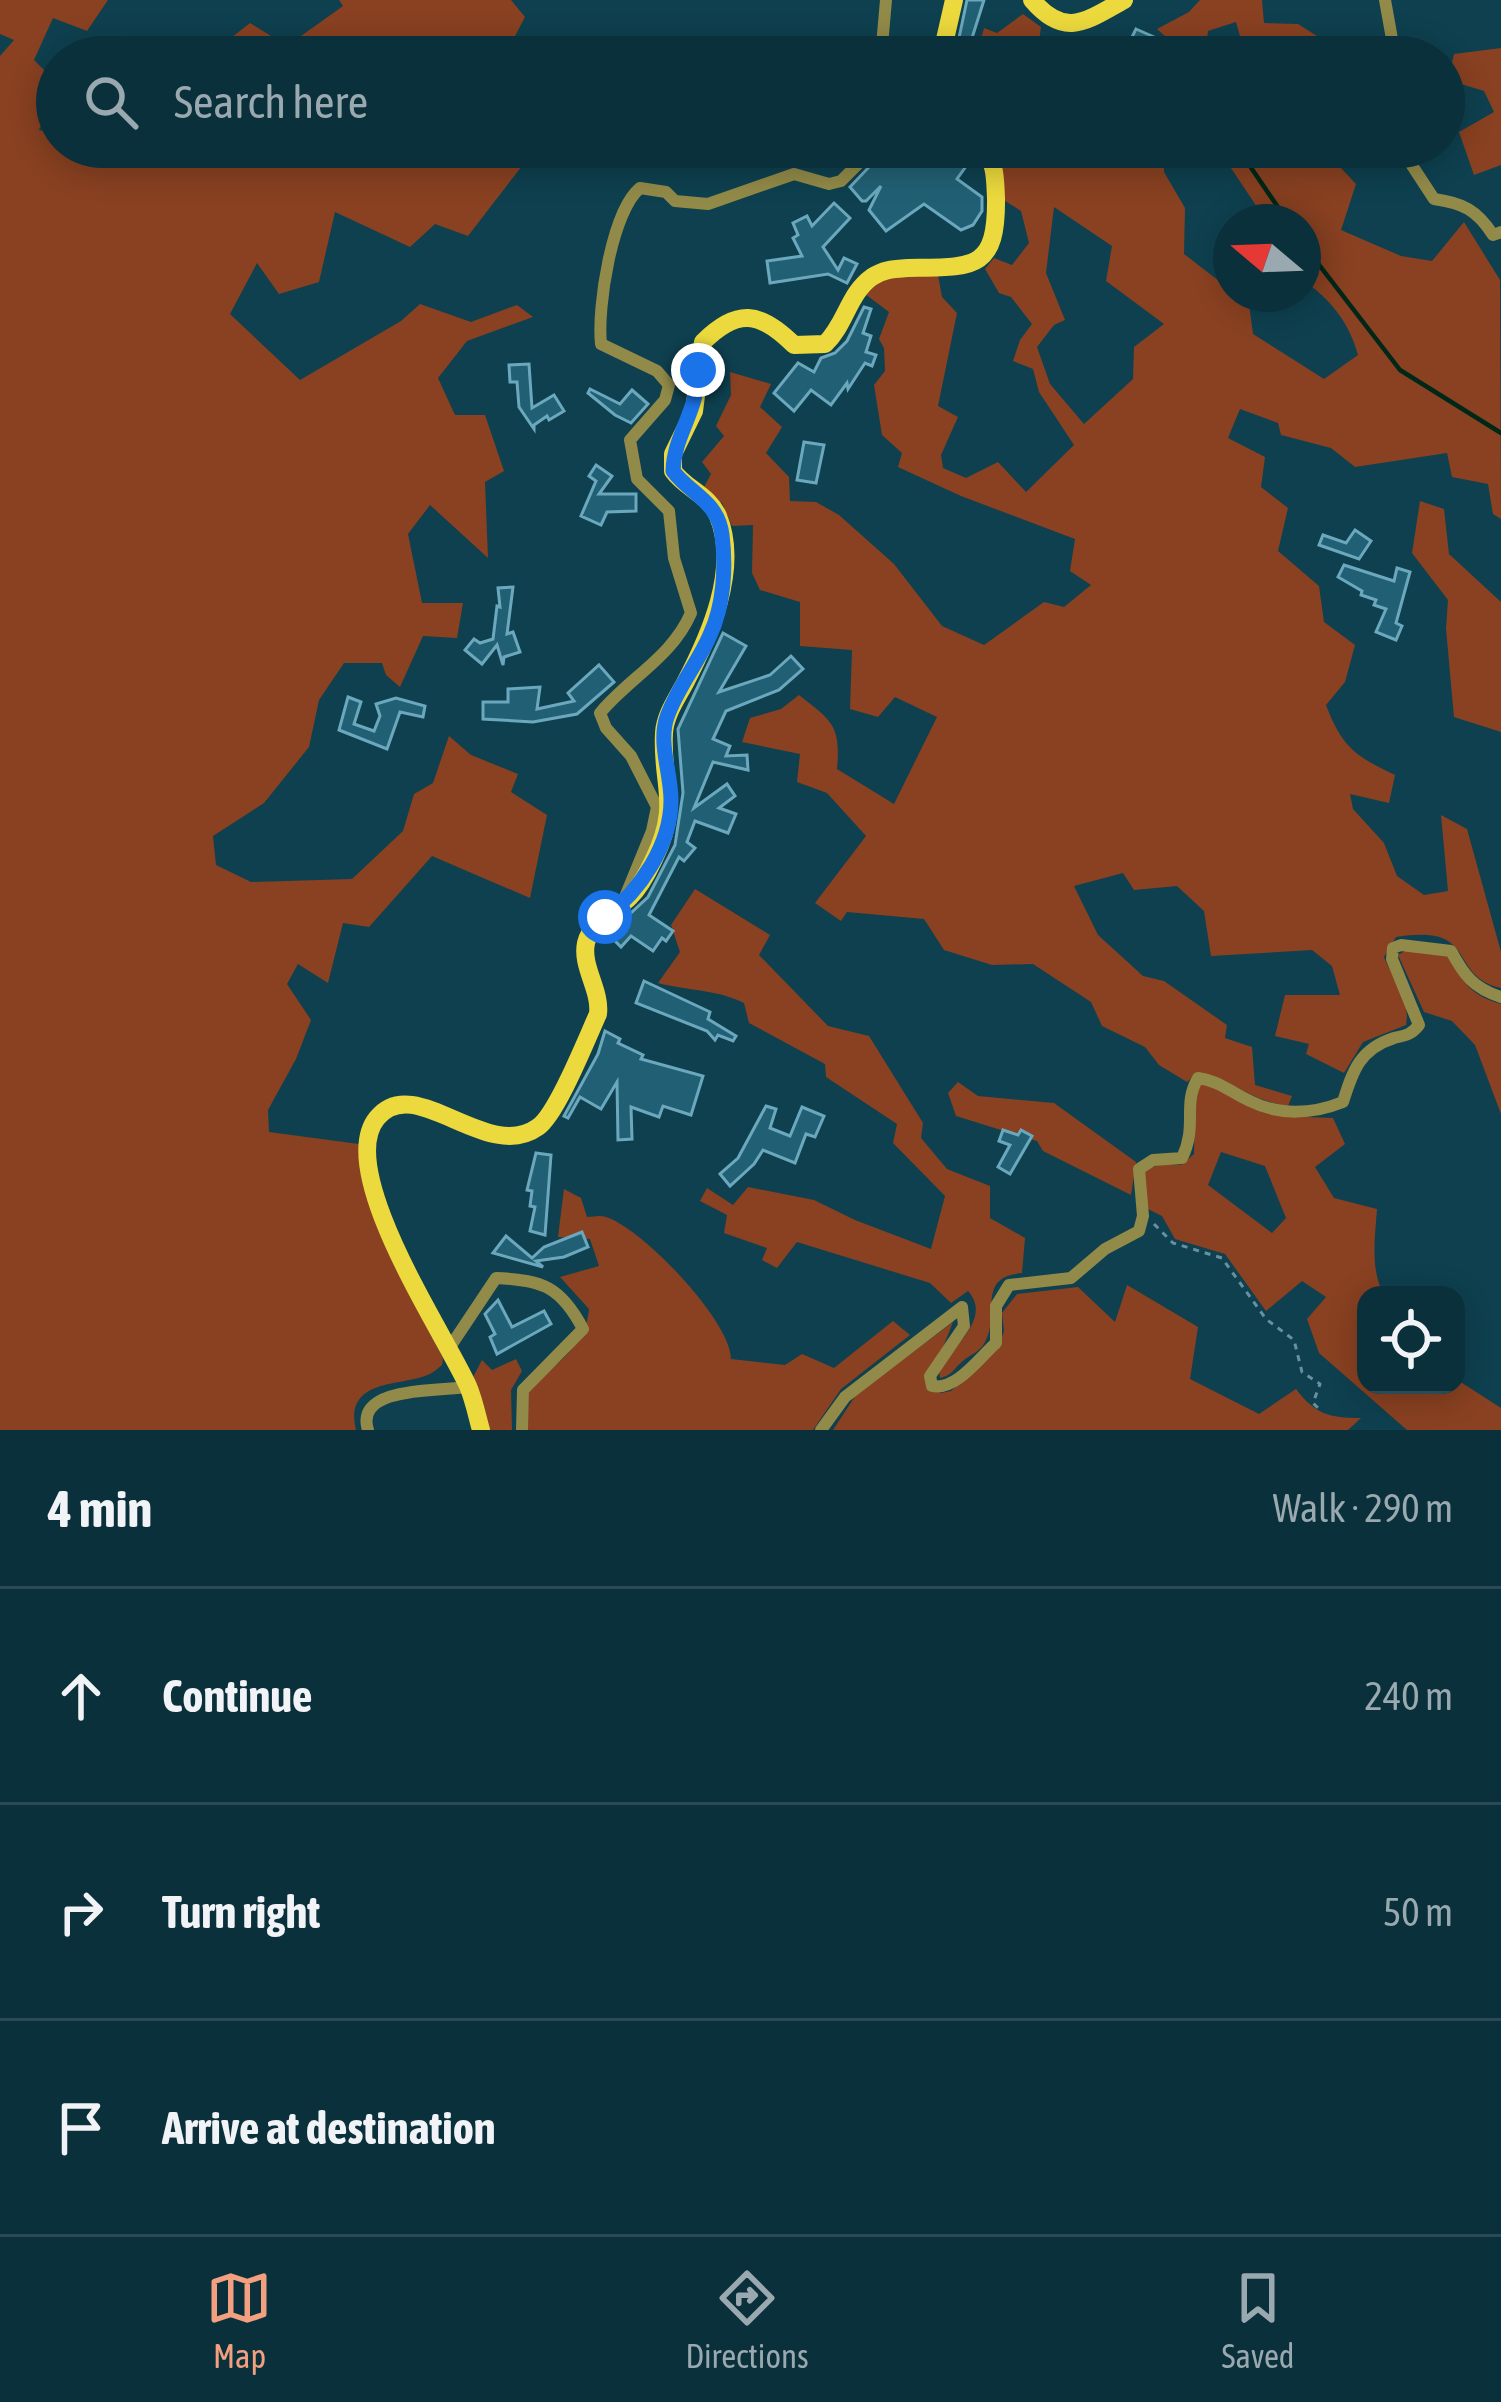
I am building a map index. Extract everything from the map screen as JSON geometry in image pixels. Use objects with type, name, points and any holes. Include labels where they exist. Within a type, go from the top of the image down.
[{"type":"main road","points":[[946,36],[954,0]]},
{"type":"main road","points":[[1032,0],[1046,16],[1074,23],[1087,21],[1124,0]]},
{"type":"main road","points":[[481,1430],[468,1387],[374,1191],[366,1157],[373,1122],[386,1108],[418,1105],[473,1130],[526,1133],[548,1117],[598,1014],[600,1001],[585,951],[587,937],[634,893],[656,856],[671,804],[664,733],[668,715],[712,632],[721,598],[718,516],[673,471],[673,454],[694,411],[703,342],[731,318],[741,316],[773,327],[794,345],[825,344],[839,331],[854,295],[885,269],[968,264],[982,257],[996,235],[994,168]]},
{"type":"street","points":[[882,36],[886,0]]},
{"type":"street","points":[[1384,0],[1391,36]]},
{"type":"street","points":[[622,904],[657,807],[631,755],[606,728],[600,713],[661,659],[681,636],[691,613],[674,558],[669,511],[637,479],[632,462],[630,440],[665,400],[669,386],[657,371],[601,344],[601,313],[619,218],[629,197],[640,188],[666,192],[675,202],[708,204],[794,175],[829,184],[841,181],[854,168]]},
{"type":"street","points":[[1414,168],[1434,199],[1459,202],[1479,214],[1493,235],[1501,232]]},
{"type":"street","points":[[821,1430],[845,1397],[962,1307],[964,1326],[930,1376],[932,1386],[953,1384],[996,1343],[996,1306],[1009,1286],[1071,1278],[1105,1249],[1139,1231],[1143,1216],[1139,1169],[1153,1160],[1182,1158],[1192,1137],[1190,1091],[1198,1078],[1218,1081],[1280,1112],[1320,1111],[1343,1102],[1364,1052],[1412,1033],[1419,1025],[1392,959],[1393,948],[1451,951],[1466,979],[1501,997]]},
{"type":"street","points":[[447,1351],[496,1278],[533,1280],[568,1300],[583,1329],[523,1390],[522,1430]]},
{"type":"street","points":[[368,1430],[364,1420],[370,1405],[385,1396],[468,1387]]},
{"type":"path","points":[[1143,1216],[1173,1244],[1222,1258],[1266,1319],[1294,1340],[1302,1372],[1320,1384],[1312,1403],[1322,1411]]},
{"type":"shaded area","points":[[0,0],[108,0],[87,31],[53,18],[45,36],[36,36],[36,168],[520,168],[468,236],[435,224],[410,247],[335,212],[319,282],[279,294],[257,263],[230,314],[300,380],[401,321],[420,304],[471,322],[517,305],[533,317],[467,341],[438,378],[455,415],[485,415],[504,471],[485,482],[488,558],[430,505],[408,534],[422,603],[463,603],[457,638],[423,636],[400,687],[386,675],[382,663],[344,663],[319,700],[309,747],[264,803],[213,836],[216,865],[251,882],[352,879],[403,831],[414,794],[433,783],[449,736],[471,755],[518,774],[511,792],[547,815],[530,898],[432,856],[369,927],[343,923],[328,983],[298,964],[287,984],[311,1020],[268,1110],[269,1132],[359,1144],[395,1254],[443,1358],[442,1365],[428,1375],[365,1394],[354,1414],[356,1430],[0,1430],[0,56],[14,40],[0,34]]},
{"type":"shaded area","points":[[339,0],[511,0],[525,17],[515,36],[301,36],[343,6]]},
{"type":"shaded area","points":[[1200,0],[1262,0],[1264,23],[1298,24],[1317,36],[1240,36],[1236,22],[1208,31],[1207,36],[1165,36],[1157,29],[1189,12]]},
{"type":"shaded area","points":[[1023,14],[1041,27],[1040,36],[982,36],[984,28],[997,33]]},
{"type":"shaded area","points":[[250,23],[271,36],[233,36]]},
{"type":"shaded area","points":[[1501,48],[1501,165],[1474,175],[1465,149],[1465,129],[1494,112],[1484,91],[1465,85],[1465,53]]},
{"type":"shaded area","points":[[1000,168],[1164,168],[1185,208],[1184,254],[1213,276],[1213,312],[1250,312],[1253,334],[1324,379],[1358,355],[1350,332],[1321,295],[1321,204],[1255,204],[1231,168],[1341,168],[1356,184],[1341,230],[1401,256],[1432,261],[1464,222],[1500,280],[1501,519],[1493,514],[1488,484],[1452,477],[1447,453],[1355,467],[1331,448],[1281,435],[1278,423],[1240,409],[1228,438],[1265,457],[1261,487],[1288,508],[1278,551],[1319,586],[1324,622],[1355,645],[1345,682],[1326,705],[1352,749],[1395,775],[1389,803],[1350,794],[1353,809],[1384,843],[1397,876],[1424,895],[1448,891],[1441,815],[1467,829],[1501,952],[1501,988],[1484,982],[1452,944],[1440,937],[1396,937],[1384,957],[1404,998],[1406,1025],[1363,1042],[1344,1073],[1306,1054],[1309,1044],[1275,1036],[1285,995],[1340,995],[1332,966],[1312,950],[1211,956],[1204,911],[1177,886],[1134,890],[1123,873],[1074,886],[1098,935],[1143,976],[1164,981],[1227,1025],[1225,1038],[1252,1047],[1255,1085],[1292,1096],[1288,1106],[1196,1073],[1187,1082],[1159,1065],[1145,1047],[1102,1026],[1091,1002],[1033,964],[992,965],[944,950],[924,919],[847,912],[841,921],[815,903],[866,836],[827,793],[797,782],[800,754],[742,742],[750,718],[781,709],[799,695],[832,725],[837,769],[894,804],[937,717],[895,697],[878,717],[850,709],[852,650],[800,646],[800,602],[760,590],[752,573],[753,525],[732,526],[722,503],[703,489],[711,474],[702,462],[724,436],[716,426],[731,395],[730,372],[771,384],[760,407],[782,427],[766,453],[789,477],[790,501],[816,502],[839,515],[894,564],[942,626],[984,645],[1044,602],[1064,607],[1091,585],[1070,571],[1075,539],[898,467],[902,453],[882,435],[874,385],[885,371],[879,339],[889,312],[865,294],[890,278],[938,275],[942,297],[957,313],[938,406],[958,417],[941,455],[943,468],[966,478],[998,462],[1026,492],[1074,445],[1039,392],[1033,369],[1013,361],[1032,324],[1011,297],[999,293],[985,269],[994,258],[1012,265],[1029,243],[1021,211],[1002,199]],"holes":[[[1054,207],[1112,246],[1106,281],[1164,324],[1134,347],[1133,379],[1084,424],[1050,384],[1037,347],[1054,325],[1065,320],[1046,273]]]},
{"type":"shaded area","points":[[1420,501],[1444,509],[1449,554],[1501,602],[1501,732],[1454,717],[1448,600],[1412,553]]},
{"type":"shaded area","points":[[695,889],[770,935],[759,955],[828,1026],[869,1036],[923,1123],[921,1138],[947,1169],[990,1186],[990,1218],[1025,1238],[1022,1273],[1008,1276],[994,1289],[985,1342],[948,1375],[940,1378],[939,1370],[976,1312],[968,1291],[951,1303],[930,1283],[797,1242],[777,1268],[762,1260],[767,1248],[724,1233],[727,1215],[700,1201],[707,1188],[733,1205],[748,1187],[814,1200],[931,1249],[945,1196],[893,1143],[897,1124],[826,1077],[825,1064],[749,1023],[744,1003],[658,983],[680,952],[671,925]]},
{"type":"shaded area","points":[[1409,949],[1452,955],[1469,987],[1501,1004],[1501,1114],[1475,1045],[1452,1021],[1424,1012],[1398,955]]},
{"type":"shaded area","points":[[958,1082],[978,1096],[1054,1103],[1136,1162],[1131,1195],[1043,1151],[1037,1141],[956,1116],[948,1093]]},
{"type":"shaded area","points":[[1202,1082],[1279,1116],[1333,1118],[1345,1144],[1315,1167],[1334,1198],[1377,1209],[1375,1264],[1380,1286],[1357,1286],[1357,1386],[1319,1353],[1307,1319],[1326,1297],[1302,1281],[1266,1311],[1225,1254],[1175,1239],[1162,1216],[1146,1208],[1144,1171],[1160,1164],[1181,1165],[1194,1154],[1195,1091]],"holes":[[[1221,1152],[1265,1166],[1286,1218],[1272,1233],[1208,1185]]]},
{"type":"shaded area","points":[[564,1189],[581,1198],[587,1217],[604,1216],[622,1225],[662,1257],[717,1322],[731,1359],[785,1365],[802,1354],[834,1368],[893,1321],[910,1335],[841,1389],[813,1430],[527,1430],[529,1388],[568,1354],[587,1322],[589,1309],[560,1277],[599,1266],[590,1239],[558,1237]]},
{"type":"shaded area","points":[[1127,1285],[1198,1327],[1190,1379],[1259,1414],[1296,1389],[1324,1413],[1361,1418],[1348,1430],[833,1430],[856,1395],[953,1322],[928,1385],[941,1393],[951,1391],[997,1350],[1004,1331],[1002,1313],[1017,1294],[1078,1287],[1115,1322]]},
{"type":"shaded area","points":[[516,1359],[522,1371],[511,1390],[512,1430],[487,1430],[469,1385],[482,1360],[492,1370]]},
{"type":"shaded area","points":[[1465,1385],[1501,1408],[1501,1430],[1407,1430],[1366,1394],[1465,1394]]},
{"type":"building","points":[[967,0],[984,0],[973,36],[959,36]]},
{"type":"building","points":[[868,168],[965,168],[957,179],[982,197],[982,211],[973,225],[961,230],[924,204],[886,231],[869,210],[881,186],[866,201],[850,187]]},
{"type":"building","points":[[834,203],[850,218],[823,247],[838,270],[844,258],[857,264],[847,283],[828,274],[770,283],[767,261],[802,256],[793,238],[798,235],[793,223],[807,216],[812,226]]},
{"type":"building","points":[[864,307],[871,309],[863,333],[871,336],[866,352],[876,355],[872,366],[865,363],[831,405],[811,390],[794,411],[774,393],[798,363],[814,372],[821,358],[835,353],[847,341]]},
{"type":"building","points":[[529,364],[532,408],[554,395],[564,411],[549,420],[547,416],[534,429],[519,407],[517,382],[510,382],[509,365]]},
{"type":"building","points":[[590,389],[620,404],[632,390],[648,404],[631,423],[588,393]]},
{"type":"building","points":[[804,442],[824,445],[816,483],[797,480]]},
{"type":"building","points":[[596,465],[612,476],[599,494],[636,494],[636,511],[607,512],[601,525],[581,516],[596,481],[589,476]]},
{"type":"building","points":[[1355,530],[1371,541],[1359,559],[1319,545],[1323,535],[1346,543]]},
{"type":"building","points":[[1344,565],[1394,581],[1397,568],[1410,572],[1396,640],[1376,632],[1386,609],[1338,577]]},
{"type":"building","points":[[513,587],[507,634],[513,632],[520,652],[504,657],[503,665],[497,645],[482,664],[465,650],[474,639],[480,643],[493,639],[500,607],[498,588]]},
{"type":"building","points":[[723,633],[746,646],[719,692],[770,675],[791,656],[803,669],[779,690],[726,711],[713,739],[730,746],[726,756],[747,755],[748,770],[713,762],[694,808],[727,784],[735,796],[719,808],[736,814],[728,833],[695,821],[687,842],[695,848],[684,861],[679,857],[649,915],[673,931],[653,951],[631,936],[621,947],[610,936],[603,939],[648,897],[675,845],[683,793],[678,729]]},
{"type":"building","points":[[599,665],[614,682],[577,714],[533,722],[483,719],[483,702],[508,702],[508,689],[540,687],[537,709],[574,701],[568,693]]},
{"type":"building","points":[[348,697],[361,702],[354,724],[374,731],[380,716],[376,704],[396,698],[425,706],[423,717],[400,712],[387,749],[339,730]]},
{"type":"building","points":[[644,981],[710,1012],[708,1019],[736,1036],[733,1041],[718,1035],[715,1040],[707,1031],[636,1003]]},
{"type":"building","points":[[605,1031],[643,1055],[641,1059],[703,1076],[691,1115],[663,1106],[659,1117],[631,1107],[632,1139],[618,1140],[617,1082],[601,1109],[580,1097],[568,1118],[564,1116],[598,1054]]},
{"type":"building","points":[[766,1106],[776,1109],[770,1128],[790,1136],[802,1107],[824,1116],[815,1137],[806,1134],[795,1163],[763,1150],[730,1186],[720,1174],[738,1158]]},
{"type":"building","points":[[1003,1130],[1018,1135],[1021,1130],[1032,1136],[1010,1174],[998,1167],[1010,1145],[999,1141]]},
{"type":"building","points":[[536,1153],[551,1155],[545,1235],[530,1231],[535,1207],[530,1206],[532,1191],[527,1190]]},
{"type":"building","points":[[582,1232],[588,1247],[536,1261],[543,1267],[493,1253],[506,1236],[532,1258],[544,1247]]},
{"type":"building","points":[[498,1300],[512,1327],[544,1311],[551,1324],[497,1354],[490,1337],[495,1334],[485,1314]]},
{"type":"waterway","points":[[1251,168],[1276,204]]},
{"type":"waterway","points":[[1321,267],[1400,370],[1501,433]]},
{"type":"route","points":[[605,917],[634,893],[656,856],[671,804],[664,733],[668,715],[712,632],[721,598],[718,516],[673,471],[677,442],[694,411],[698,370]]}]
